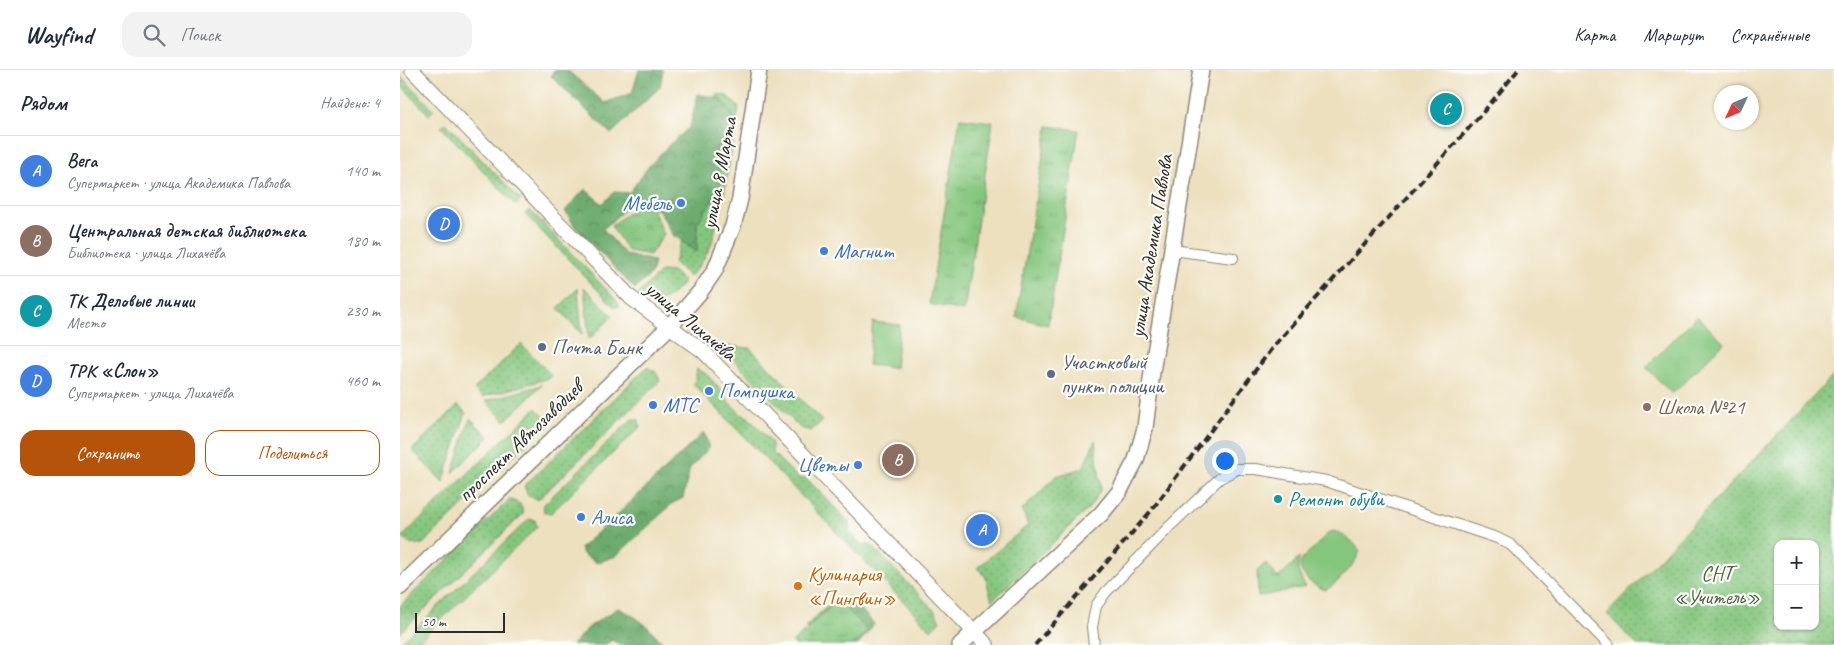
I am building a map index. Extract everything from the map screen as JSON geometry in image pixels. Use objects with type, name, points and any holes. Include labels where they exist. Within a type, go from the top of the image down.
[{"type":"main road","name":"улица Лихачёва","points":[[412,70],[631,298],[703,351],[987,645]]},
{"type":"main road","name":"улица 8 Марта","points":[[669,326],[700,292],[714,270],[733,226],[740,199],[759,70]]},
{"type":"main road","name":"улица Академика Павлова","points":[[960,645],[1101,514],[1119,492],[1136,460],[1145,428],[1201,70]]},
{"type":"main road","name":"проспект Автозаводцев","points":[[400,587],[669,326]]},
{"type":"street","points":[[1172,250],[1233,258]]},
{"type":"street","points":[[1094,645],[1092,627],[1096,606],[1106,592],[1220,478],[1237,470],[1256,469],[1326,481],[1389,501],[1511,545],[1609,645]]},
{"type":"green space","points":[[554,70],[567,70],[605,103],[632,93],[639,70],[663,70],[660,87],[611,134],[551,76]]},
{"type":"green space","points":[[400,75],[434,110],[429,115],[400,84]]},
{"type":"green space","points":[[698,94],[721,99],[734,117],[734,140],[716,147],[721,186],[697,224],[697,252],[673,235],[659,210],[634,201],[603,229],[626,255],[654,261],[651,274],[635,289],[576,228],[565,211],[585,189],[602,204],[614,192],[629,193],[649,166],[690,127]]},
{"type":"green space","points":[[716,94],[727,96],[739,107],[724,196],[711,246],[700,265],[689,277],[674,262],[699,195]]},
{"type":"green space","points":[[960,118],[993,122],[964,311],[929,304]]},
{"type":"green space","points":[[446,123],[521,200],[516,205],[441,127]]},
{"type":"green space","points":[[1048,126],[1079,130],[1048,325],[1016,317]]},
{"type":"green space","points":[[634,208],[652,208],[664,234],[650,255],[628,251],[611,226]]},
{"type":"green space","points":[[530,210],[618,302],[619,307],[614,307],[525,214]]},
{"type":"green space","points":[[661,271],[674,272],[684,282],[670,296],[662,300],[650,300],[638,294]]},
{"type":"green space","points":[[584,287],[613,316],[589,340]]},
{"type":"green space","points":[[578,288],[582,334],[558,308]]},
{"type":"green space","points":[[1697,316],[1724,343],[1672,394],[1646,367]]},
{"type":"green space","points":[[873,322],[900,325],[895,368],[868,365]]},
{"type":"green space","points":[[521,344],[552,376],[482,397],[474,389]]},
{"type":"green space","points":[[719,345],[750,348],[822,421],[811,431],[800,428]]},
{"type":"green space","points":[[647,367],[656,372],[660,381],[538,500],[528,496],[524,486]]},
{"type":"green space","points":[[697,369],[706,374],[722,391],[729,402],[741,414],[748,417],[772,443],[772,452],[798,478],[807,479],[849,522],[849,531],[862,545],[871,545],[935,611],[940,621],[931,630],[694,385]]},
{"type":"green space","name":"СНТ «Учитель»","points":[[1834,375],[1834,645],[1637,645],[1607,614]]},
{"type":"green space","points":[[542,385],[505,421],[486,401]]},
{"type":"green space","points":[[458,405],[466,413],[443,482],[412,450]]},
{"type":"green space","points":[[536,408],[545,417],[540,431],[423,544],[409,544],[402,537]]},
{"type":"green space","points":[[470,418],[489,437],[453,473]]},
{"type":"green space","points":[[632,419],[639,420],[640,427],[551,513],[544,512],[543,505]]},
{"type":"green space","points":[[704,432],[709,448],[690,468],[683,498],[673,503],[616,556],[597,563],[583,554],[580,548]]},
{"type":"green space","points":[[1095,440],[1101,489],[1090,507],[992,601],[985,576],[977,568],[1028,525],[1022,510],[1056,476],[1083,468]]},
{"type":"green space","points":[[510,499],[520,504],[524,513],[400,633],[400,606]]},
{"type":"green space","points":[[529,519],[535,520],[537,527],[415,645],[400,645],[400,643]]},
{"type":"green space","points":[[1333,531],[1355,544],[1360,551],[1346,573],[1326,590],[1307,579],[1301,570],[1301,565],[1304,556],[1326,535]]},
{"type":"green space","points":[[1299,558],[1298,571],[1305,587],[1258,597],[1257,571],[1266,563],[1278,578]]},
{"type":"green space","points":[[850,597],[874,624],[858,645],[841,645],[823,641],[805,627],[824,609]]},
{"type":"green space","points":[[838,600],[867,631],[852,645],[795,645],[793,642]]},
{"type":"green space","points":[[618,608],[644,624],[664,645],[621,645],[612,640],[604,645],[572,645],[589,627]]},
{"type":"railway","points":[[1035,645],[1151,511],[1272,348],[1485,110],[1518,70]]},
{"type":"place","name":"ТК Деловые линии","points":[[1446,109]]},
{"type":"place","name":"Мебель","points":[[681,203]]},
{"type":"place","name":"ТРК «Слон»","points":[[444,224]]},
{"type":"place","name":"Магнит","points":[[824,251]]},
{"type":"place","name":"Почта Банк","points":[[542,347]]},
{"type":"place","name":"Участковый пункт полиции","points":[[1051,374]]},
{"type":"place","name":"Помпушка","points":[[709,391]]},
{"type":"place","name":"МТС","points":[[653,405]]},
{"type":"place","name":"Школа №21","points":[[1647,407]]},
{"type":"place","name":"Центральная детская библиотека","points":[[898,460]]},
{"type":"place","name":"Цветы","points":[[858,465]]},
{"type":"place","name":"Ремонт обуви","points":[[1278,499]]},
{"type":"place","name":"Алиса","points":[[581,517]]},
{"type":"place","name":"Вега","points":[[982,530]]},
{"type":"place","name":"Кулинария «Пингвин»","points":[[798,586]]}]
